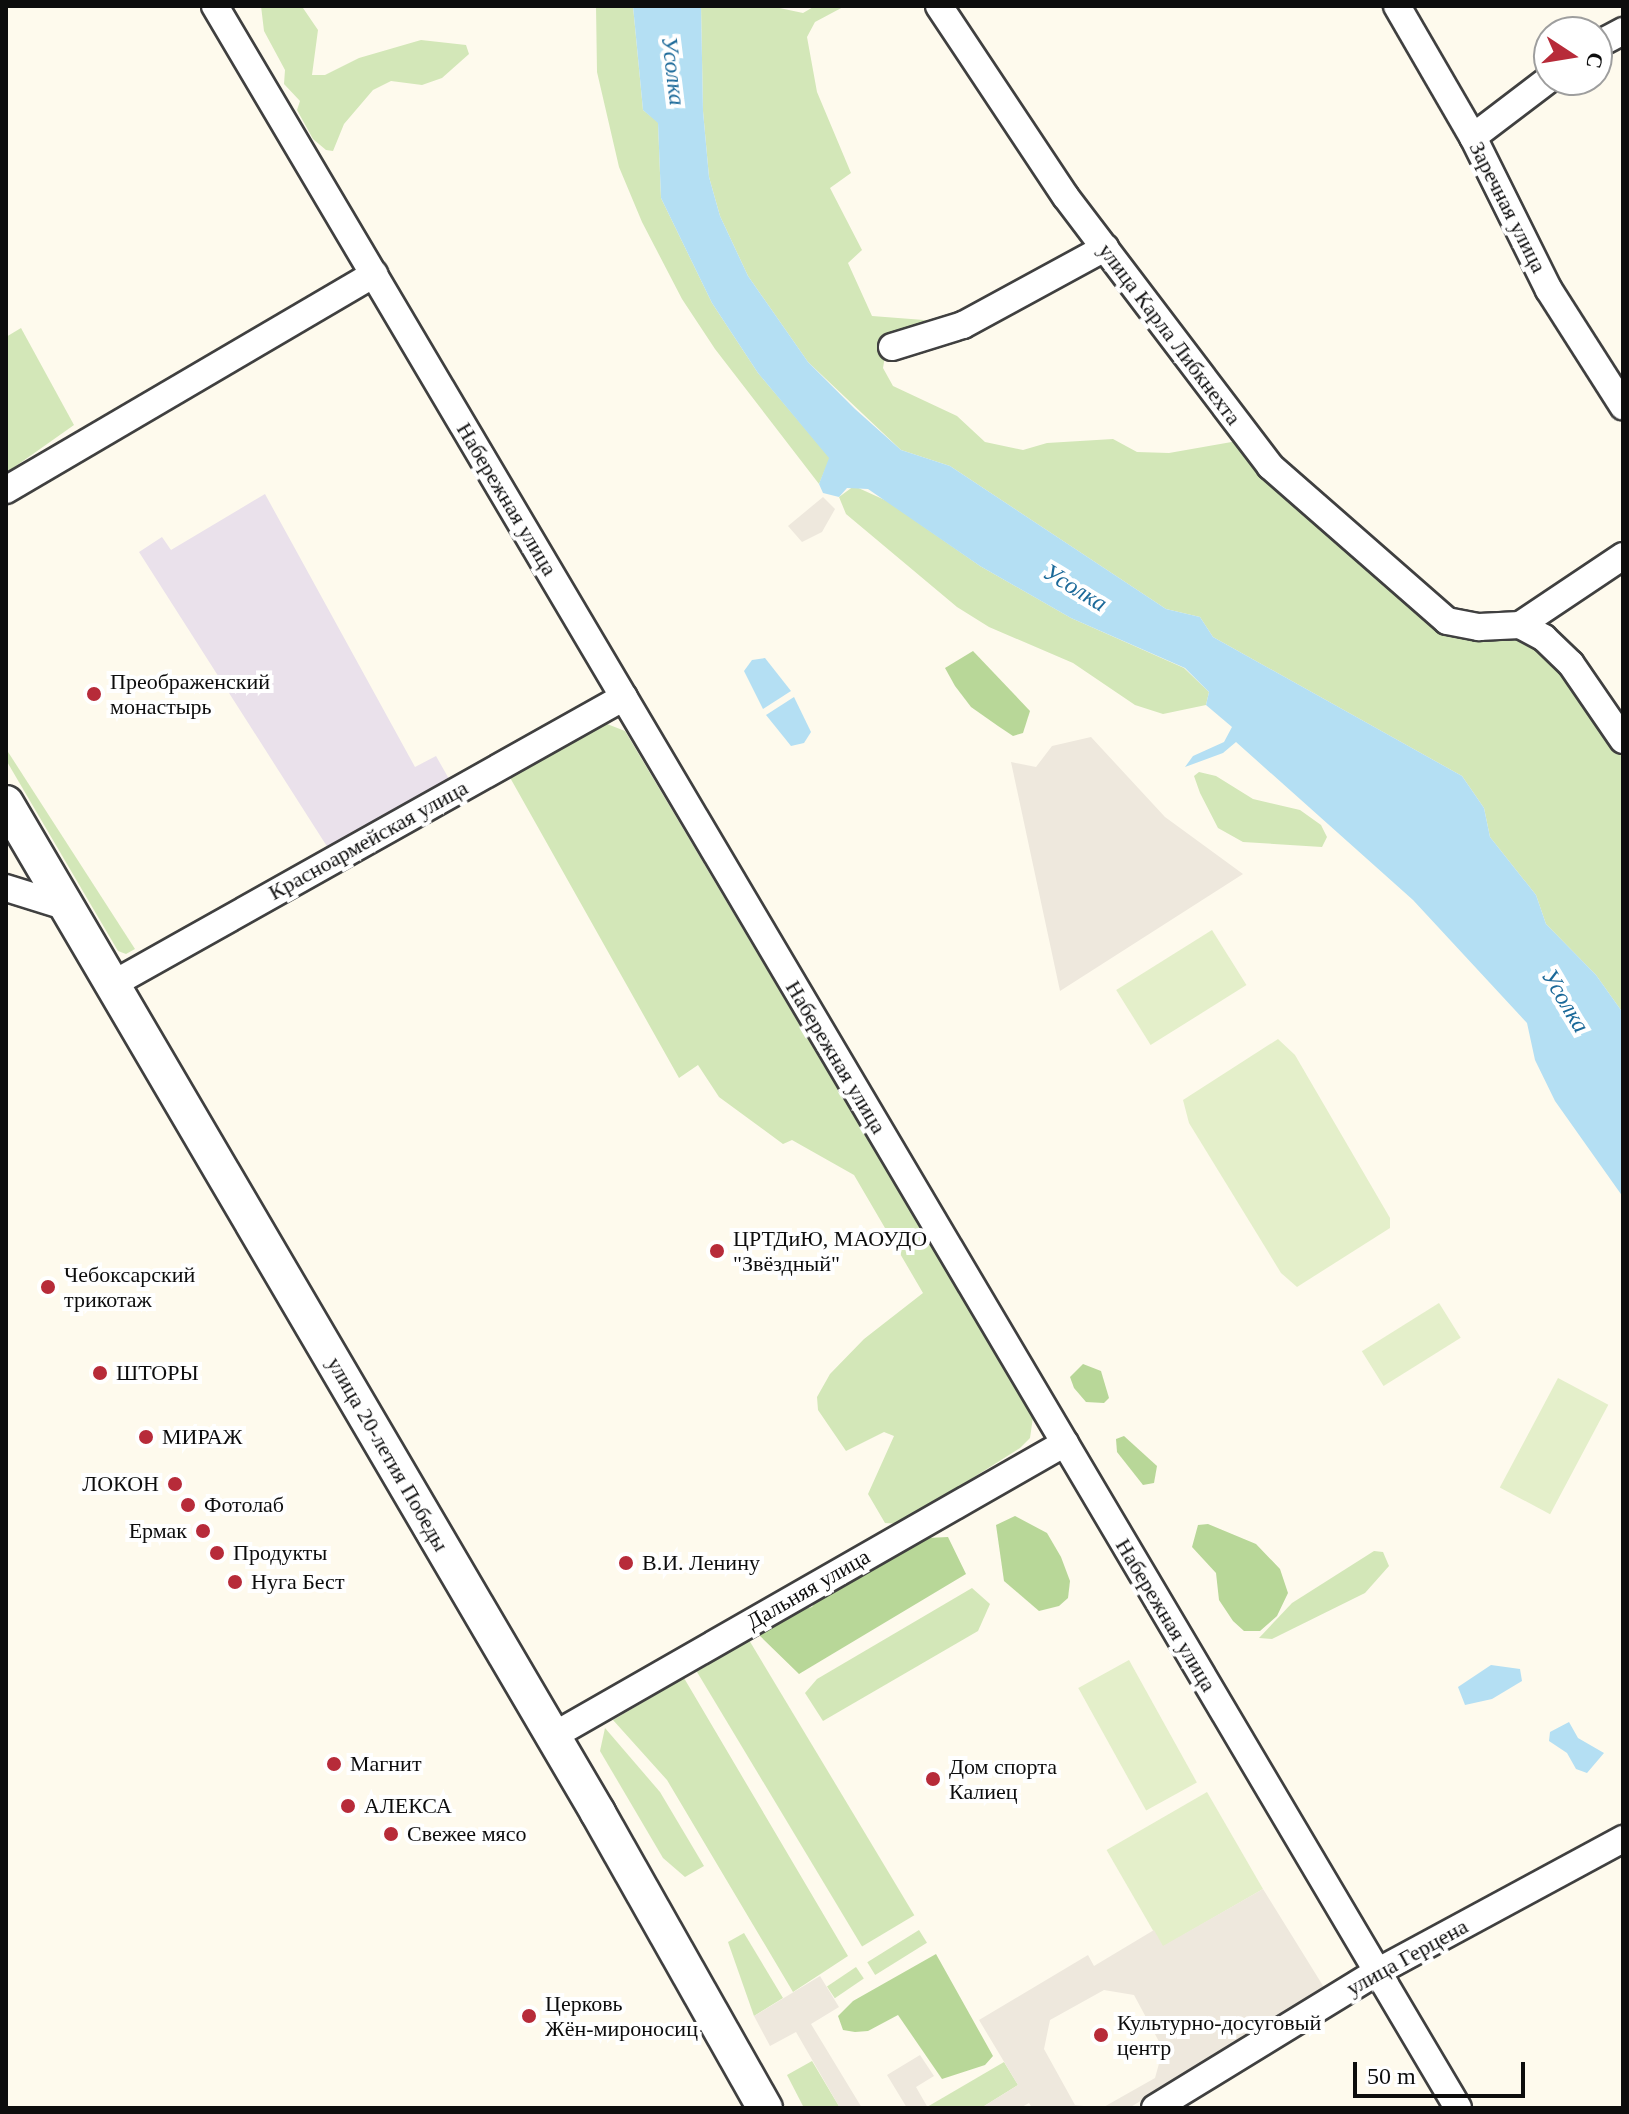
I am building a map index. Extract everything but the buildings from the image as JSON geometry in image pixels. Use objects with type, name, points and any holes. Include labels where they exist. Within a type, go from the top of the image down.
[{"type":"street","name":"Набережная улица","points":[[215,6],[1458,2108]]},
{"type":"street","name":"улица Карла Либкнехта","points":[[939,6],[1105,248],[1270,466],[1447,621],[1479,627],[1520,625]]},
{"type":"street","name":"Заречная улица","points":[[1397,6],[1473,137],[1549,290],[1623,406]]},
{"type":"street","points":[[1473,137],[1533,91]]},
{"type":"street","points":[[892,347],[963,325],[1105,248]]},
{"type":"street","points":[[6,490],[374,274]]},
{"type":"street","points":[[1623,556],[1520,625],[1544,638],[1571,664],[1623,740]]},
{"type":"street","name":"Красноармейская улица","points":[[113,984],[624,697]]},
{"type":"street","name":"улица 20-летия Победы","points":[[6,803],[553,1736],[765,2108]]},
{"type":"street","points":[[6,888],[67,907]]},
{"type":"street","name":"Дальняя улица","points":[[553,1736],[1065,1443]]},
{"type":"street","name":"улица Герцена","points":[[1155,2108],[1377,1972],[1623,1839]]},
{"type":"shaded area","points":[[265,494],[415,767],[436,756],[449,779],[328,848],[139,552],[162,537],[171,550]]},
{"type":"shaded area","points":[[823,497],[835,509],[822,532],[802,542],[788,526]]},
{"type":"shaded area","points":[[1091,737],[1165,817],[1243,874],[1060,991],[1011,762],[1036,767],[1052,746]]},
{"type":"shaded area","points":[[1263,1889],[1325,1989],[1129,2108],[1102,2108],[1032,2108],[1029,2103],[1020,2108],[981,2108],[1018,2085],[979,2020],[1088,1955],[1094,1966],[1154,1930],[1163,1946]],"holes":[[[1104,1990],[1134,1995],[1163,2049],[1155,2078],[1102,2108],[1075,2105],[1044,2049],[1050,2020]]]},
{"type":"shaded area","points":[[820,1976],[839,2007],[811,2024],[862,2108],[840,2108],[796,2032],[770,2046],[754,2016]]},
{"type":"shaded area","points":[[920,2055],[934,2076],[916,2087],[928,2108],[907,2108],[887,2075]]},
{"type":"green space","points":[[261,6],[303,8],[318,30],[312,75],[325,75],[359,58],[421,40],[466,45],[469,54],[442,78],[422,85],[391,81],[373,90],[344,124],[333,151],[326,150],[313,139],[297,110],[300,101],[284,84],[285,70],[264,31]]},
{"type":"green space","points":[[596,6],[633,6],[643,110],[658,122],[661,198],[712,303],[758,373],[830,458],[819,484],[715,349],[682,299],[642,222],[619,167],[597,72]]},
{"type":"green space","points":[[701,6],[770,6],[803,13],[815,6],[845,6],[815,22],[807,37],[817,92],[851,173],[830,188],[862,250],[848,263],[872,316],[950,322],[887,344],[883,368],[893,386],[957,416],[985,442],[1023,450],[1047,443],[1113,439],[1137,452],[1169,453],[1243,440],[1439,621],[1542,642],[1609,725],[1623,755],[1623,1013],[1596,975],[1546,924],[1536,895],[1490,837],[1484,808],[1462,776],[1213,637],[1200,617],[1166,609],[950,466],[901,450],[808,362],[748,276],[720,216],[709,177],[703,111]]},
{"type":"green space","points":[[21,328],[74,425],[6,473],[6,337]]},
{"type":"green space","points":[[854,486],[887,501],[980,566],[1071,618],[1184,668],[1209,692],[1206,705],[1163,714],[1135,705],[1073,663],[989,627],[957,607],[846,514],[839,497]]},
{"type":"green space","points":[[973,651],[1030,711],[1023,733],[1013,736],[998,726],[971,707],[955,686],[945,668]]},
{"type":"green space","points":[[602,722],[625,731],[1033,1417],[1030,1438],[1020,1448],[900,1524],[885,1523],[868,1494],[894,1436],[884,1432],[846,1451],[818,1410],[817,1397],[830,1374],[864,1339],[923,1293],[854,1175],[792,1140],[783,1144],[719,1097],[698,1065],[679,1078],[508,774]]},
{"type":"green space","points":[[6,749],[135,949],[126,954],[118,951],[6,760]]},
{"type":"green space","points":[[1199,772],[1216,776],[1253,799],[1300,810],[1321,825],[1327,837],[1322,847],[1243,842],[1218,828],[1194,776]]},
{"type":"green space","points":[[1212,930],[1246,985],[1151,1045],[1116,990]]},
{"type":"green space","points":[[1278,1039],[1295,1055],[1390,1218],[1390,1228],[1297,1287],[1281,1273],[1189,1123],[1183,1100]]},
{"type":"green space","points":[[1439,1303],[1461,1338],[1384,1386],[1362,1351]]},
{"type":"green space","points":[[1083,1364],[1101,1371],[1109,1398],[1104,1403],[1086,1402],[1074,1388],[1070,1377]]},
{"type":"green space","points":[[1558,1378],[1608,1405],[1550,1514],[1500,1487]]},
{"type":"green space","points":[[1124,1436],[1157,1466],[1154,1483],[1143,1485],[1117,1452],[1116,1439]]},
{"type":"green space","points":[[1015,1516],[1047,1533],[1061,1557],[1070,1581],[1068,1598],[1059,1606],[1039,1611],[1004,1581],[996,1525]]},
{"type":"green space","points":[[1208,1524],[1256,1544],[1280,1569],[1288,1593],[1277,1616],[1260,1631],[1244,1631],[1233,1621],[1219,1600],[1216,1573],[1192,1547],[1198,1525]]},
{"type":"green space","points":[[948,1537],[966,1574],[799,1674],[758,1634],[767,1619],[812,1607],[826,1587],[859,1577],[927,1538]]},
{"type":"green space","points":[[1374,1551],[1383,1552],[1389,1566],[1365,1593],[1272,1639],[1259,1638],[1292,1603]]},
{"type":"green space","points":[[972,1588],[990,1604],[978,1631],[823,1721],[805,1693],[817,1679]]},
{"type":"green space","points":[[749,1640],[914,1915],[862,1947],[697,1671]]},
{"type":"green space","points":[[1129,1660],[1197,1782],[1146,1811],[1078,1688]]},
{"type":"green space","points":[[684,1678],[848,1956],[793,1992],[667,1780],[613,1720]]},
{"type":"green space","points":[[605,1728],[660,1792],[704,1866],[685,1877],[663,1858],[600,1751]]},
{"type":"green space","points":[[1207,1792],[1263,1889],[1163,1947],[1107,1850]]},
{"type":"green space","points":[[919,1930],[927,1943],[875,1975],[867,1962]]},
{"type":"green space","points":[[744,1933],[783,1998],[754,2016],[728,1942]]},
{"type":"green space","points":[[936,1954],[993,2056],[985,2065],[942,2079],[898,2015],[868,2031],[855,2032],[843,2030],[838,2016],[853,2001]]},
{"type":"green space","points":[[856,1967],[864,1979],[835,1998],[827,1987]]},
{"type":"green space","points":[[812,2061],[840,2108],[804,2108],[787,2075]]},
{"type":"green space","points":[[1004,2062],[1018,2085],[981,2108],[927,2107]]},
{"type":"water","name":"Усолка","points":[[633,6],[701,6],[703,111],[709,177],[720,216],[748,276],[808,362],[855,409],[901,450],[950,466],[1166,609],[1200,617],[1213,637],[1462,776],[1484,808],[1490,837],[1536,895],[1546,924],[1596,975],[1623,1013],[1623,1197],[1555,1101],[1535,1060],[1527,1023],[1413,900],[1236,742],[1223,753],[1185,767],[1193,756],[1224,742],[1232,727],[1206,705],[1209,692],[1185,668],[1071,618],[980,566],[868,489],[847,488],[839,497],[823,493],[819,484],[829,458],[758,373],[712,303],[661,198],[658,123],[643,110]]},
{"type":"water","points":[[765,658],[791,691],[763,709],[744,671],[752,660]]},
{"type":"water","points":[[794,697],[811,732],[804,743],[791,746],[766,715]]},
{"type":"water","points":[[1491,1665],[1520,1669],[1522,1681],[1492,1699],[1465,1705],[1458,1687]]},
{"type":"water","points":[[1569,1722],[1578,1738],[1604,1753],[1587,1773],[1576,1769],[1567,1753],[1549,1741],[1550,1732]]},
{"type":"place","name":"Преображенский монастырь","points":[[94,694]]},
{"type":"place","name":"ЦРТДиЮ, МАОУДО \"Звёздный\"","points":[[717,1251]]},
{"type":"place","name":"Чебоксарский трикотаж","points":[[48,1287]]},
{"type":"place","name":"ШТОРЫ","points":[[100,1373]]},
{"type":"place","name":"МИРАЖ","points":[[146,1437]]},
{"type":"place","name":"ЛОКОН","points":[[175,1484]]},
{"type":"place","name":"Фотолаб","points":[[188,1505]]},
{"type":"place","name":"Ермак","points":[[203,1531]]},
{"type":"place","name":"Продукты","points":[[217,1553]]},
{"type":"place","name":"В.И. Ленину","points":[[626,1563]]},
{"type":"place","name":"Нуга Бест","points":[[235,1582]]},
{"type":"place","name":"Магнит","points":[[334,1764]]},
{"type":"place","name":"Дом спорта Калиец","points":[[933,1779]]},
{"type":"place","name":"АЛЕКСА","points":[[348,1806]]},
{"type":"place","name":"Свежее мясо","points":[[391,1834]]},
{"type":"place","name":"Церковь Жён-мироносиц","points":[[529,2016]]},
{"type":"place","name":"Культурно-досуговый центр","points":[[1101,2035]]}]
